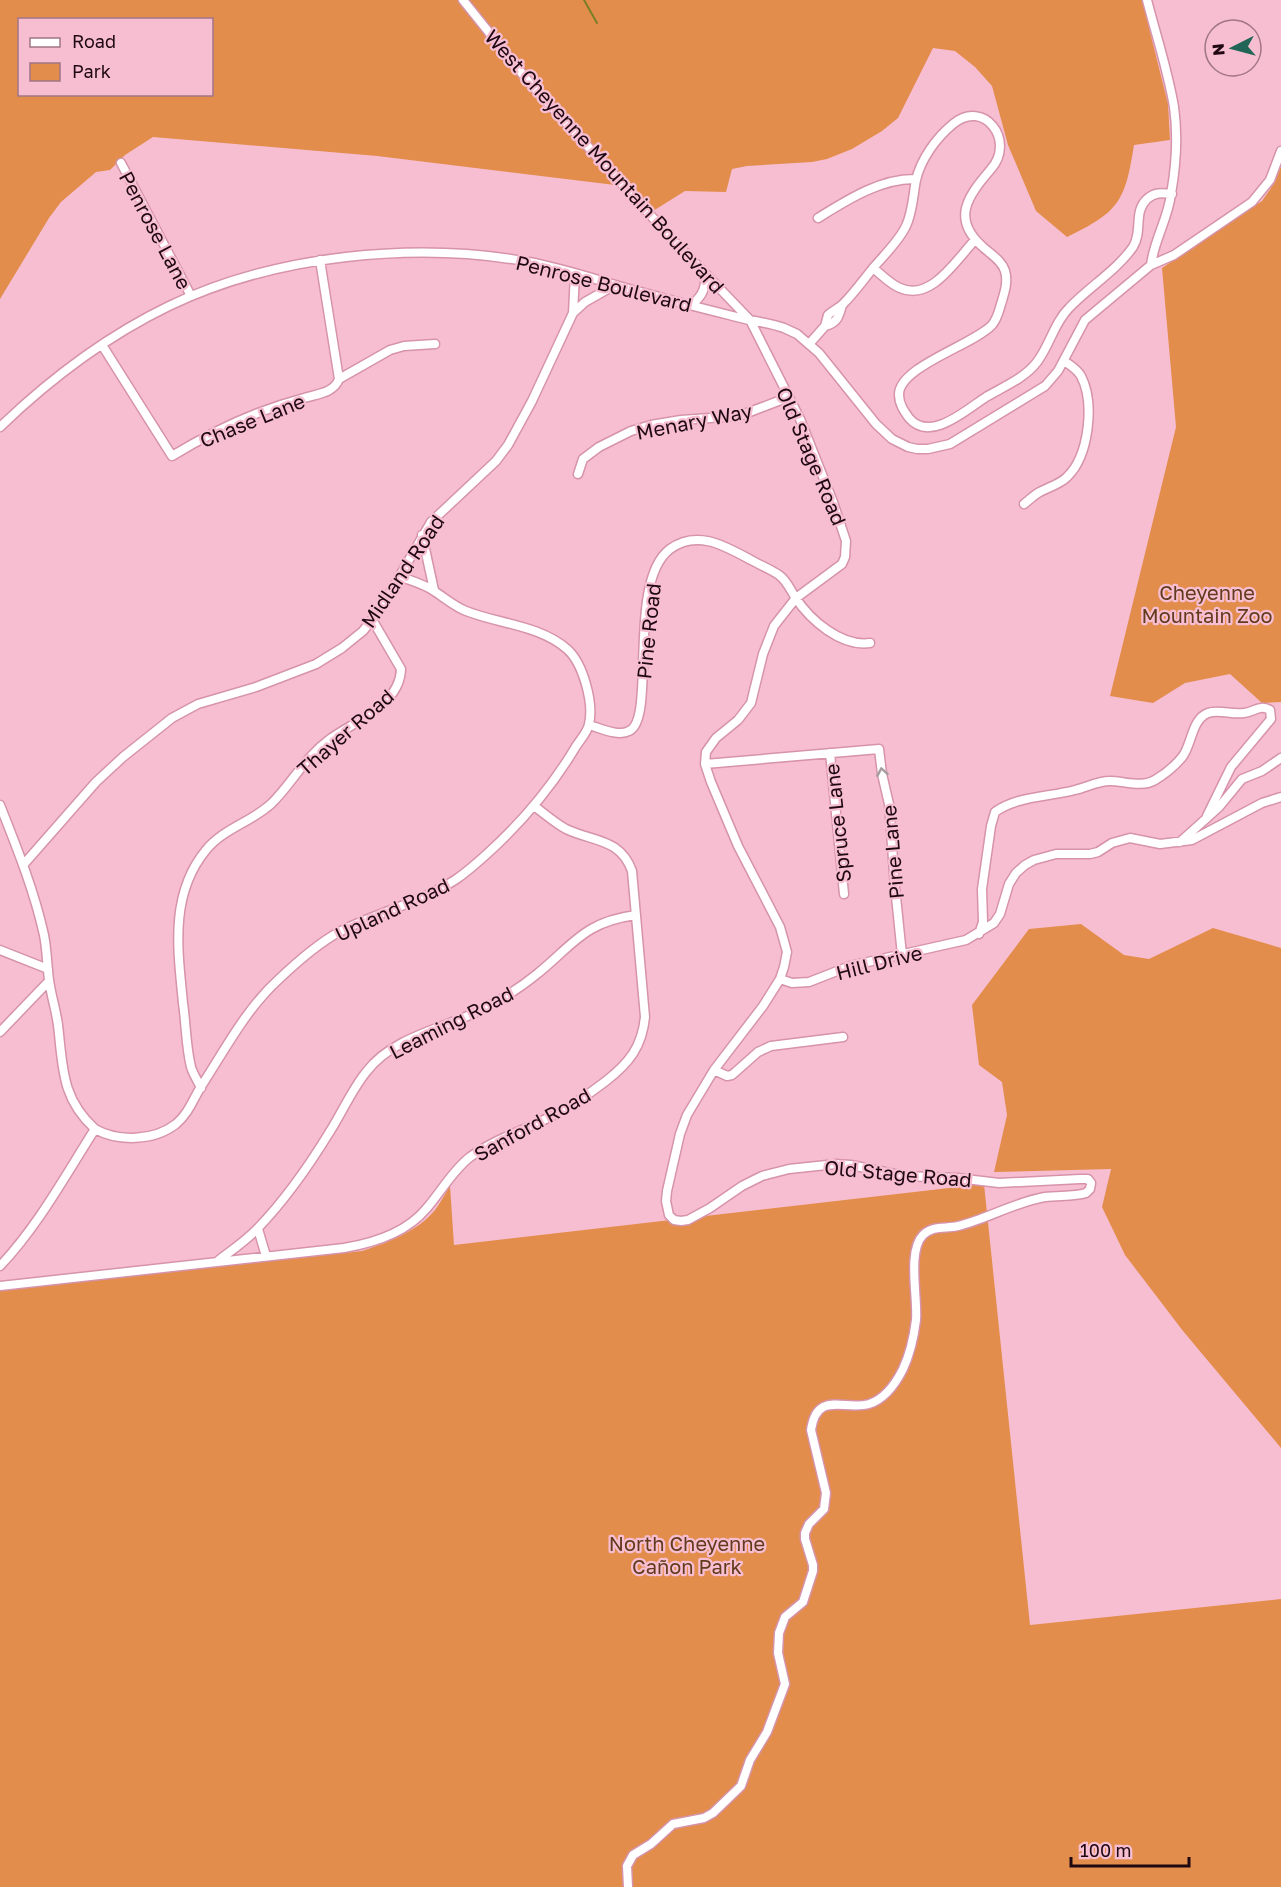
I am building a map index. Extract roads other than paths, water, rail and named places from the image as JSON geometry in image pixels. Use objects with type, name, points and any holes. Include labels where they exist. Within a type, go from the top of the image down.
[{"type":"street","name":"West Cheyenne Mountain Boulevard","points":[[463,0],[528,81],[750,320]]},
{"type":"street","points":[[1147,0],[1174,108],[1176,148],[1172,194],[1153,249],[1151,265]]},
{"type":"street","points":[[810,344],[825,326],[835,323],[840,316],[842,305],[905,228],[911,211],[916,179],[926,155],[952,125],[967,116],[976,116],[990,123],[999,137],[1001,153],[999,160],[969,197],[965,221],[975,240],[999,261],[1005,273],[1005,290],[998,314],[989,328],[912,374],[900,386],[898,393],[902,407],[910,419],[921,427],[929,428],[946,422],[1030,369],[1042,355],[1063,315],[1103,279],[1134,246],[1139,232],[1138,214],[1146,200],[1158,193],[1172,194]]},
{"type":"street","name":"Penrose Boulevard","points":[[0,427],[43,387],[102,345],[146,318],[191,296],[249,277],[320,260],[379,254],[449,254],[528,262],[784,328],[810,344],[876,424],[892,439],[917,449],[939,447],[962,439],[1045,386],[1064,361],[1085,320],[1151,265],[1174,255],[1258,196],[1270,180],[1281,151]]},
{"type":"street","name":"Penrose Lane","points":[[120,163],[191,296]]},
{"type":"street","points":[[818,218],[849,200],[884,184],[902,179],[916,179]]},
{"type":"street","points":[[873,268],[899,288],[922,290],[937,282],[975,240]]},
{"type":"street","points":[[320,260],[339,379],[390,350],[404,346],[435,344]]},
{"type":"street","name":"Midland Road","points":[[24,864],[96,782],[158,728],[198,704],[256,687],[316,664],[342,648],[373,621],[422,535],[440,512],[496,461],[508,445],[532,401],[573,313],[575,274]]},
{"type":"street","points":[[691,305],[700,299],[705,288],[706,274]]},
{"type":"street","name":"Midland Road","points":[[573,313],[585,302],[615,285]]},
{"type":"street","name":"Old Stage Road","points":[[628,1887],[627,1866],[633,1855],[651,1844],[673,1824],[704,1818],[735,1793],[741,1786],[750,1760],[767,1732],[785,1684],[778,1653],[779,1633],[785,1617],[799,1606],[806,1592],[813,1564],[805,1533],[809,1524],[824,1509],[826,1501],[811,1430],[812,1422],[814,1416],[824,1406],[867,1405],[885,1395],[896,1382],[909,1354],[914,1335],[916,1308],[914,1262],[918,1242],[931,1230],[960,1226],[1044,1198],[1086,1193],[1091,1183],[1088,1179],[1080,1179],[999,1183],[957,1178],[911,1177],[845,1164],[806,1166],[762,1176],[688,1220],[674,1220],[669,1215],[666,1201],[680,1134],[694,1100],[780,979],[787,952],[782,933],[738,846],[711,782],[705,764],[706,752],[711,744],[738,720],[751,703],[763,654],[774,626],[796,598],[842,564],[845,557],[846,541],[815,454],[789,396],[750,320]]},
{"type":"street","name":"Chase Lane","points":[[102,345],[172,456],[211,433],[261,411],[326,392],[337,385],[339,379]]},
{"type":"street","points":[[1024,504],[1037,493],[1065,479],[1076,466],[1085,443],[1089,414],[1085,386],[1077,370],[1064,361]]},
{"type":"street","name":"Menary Way","points":[[578,474],[582,459],[599,447],[632,431],[672,421],[739,416],[789,396]]},
{"type":"street","points":[[422,535],[434,590]]},
{"type":"street","name":"Pine Road","points":[[589,725],[620,733],[630,731],[637,722],[640,711],[648,594],[658,563],[672,548],[702,539],[725,546],[779,575],[789,585],[796,598],[830,631],[851,642],[870,643]]},
{"type":"street","points":[[399,576],[434,590],[450,603],[466,611],[533,630],[565,648],[574,656],[583,675],[589,706],[589,725]]},
{"type":"street","name":"Thayer Road","points":[[201,1088],[191,1067],[178,960],[177,927],[185,889],[198,860],[213,841],[263,811],[274,801],[308,758],[330,740],[360,721],[394,693],[401,678],[401,669],[373,621]]},
{"type":"street","points":[[979,934],[983,922],[982,890],[995,812],[1011,804],[1077,790],[1100,782],[1129,784],[1153,782],[1182,758],[1195,727],[1206,714],[1215,711],[1248,713],[1259,707],[1265,707],[1272,714],[1271,719],[1231,767],[1207,816]]},
{"type":"street","name":"Upland Road","points":[[95,1129],[103,1134],[127,1137],[149,1136],[173,1126],[186,1114],[250,1010],[292,967],[339,932],[454,881],[512,832],[534,807],[564,767],[589,725]]},
{"type":"street","name":"Pine Lane","points":[[830,753],[879,750],[891,822],[902,955]]},
{"type":"street","points":[[705,764],[830,753]]},
{"type":"street","name":"Spruce Lane","points":[[830,753],[844,894]]},
{"type":"street","points":[[1180,842],[1219,807],[1242,779],[1262,771],[1281,758]]},
{"type":"street","points":[[979,934],[994,923],[1000,914],[1009,884],[1016,873],[1034,860],[1056,854],[1090,854],[1112,843],[1130,838],[1160,844],[1192,840],[1262,803],[1281,797]]},
{"type":"street","points":[[0,805],[24,864],[42,927],[49,981],[56,1009],[64,1079],[72,1101],[85,1120],[95,1129],[45,1208],[0,1266]]},
{"type":"street","name":"Sanford Road","points":[[0,1286],[365,1244],[389,1236],[424,1212],[453,1173],[470,1157],[562,1111],[623,1067],[638,1049],[645,1017],[632,871],[618,849],[608,843],[565,828],[534,807]]},
{"type":"street","name":"Leaming Road","points":[[219,1261],[258,1229],[302,1173],[329,1134],[361,1079],[377,1061],[411,1039],[468,1016],[504,997],[538,974],[591,927],[615,917],[636,915]]},
{"type":"street","name":"Hill Drive","points":[[780,979],[792,983],[809,982],[850,966],[951,944],[979,934]]},
{"type":"street","points":[[0,950],[48,969]]},
{"type":"street","points":[[0,1032],[49,981]]},
{"type":"street","points":[[714,1070],[727,1076],[732,1075],[758,1052],[771,1046],[843,1037]]},
{"type":"street","points":[[258,1229],[266,1256]]},
{"type":"waterway","points":[[584,0],[597,23]]},
{"type":"park label","name":"Cheyenne Mountain Zoo","points":[[1207,604]]},
{"type":"park label","name":"North Cheyenne Cañon Park","points":[[687,1554]]}]
